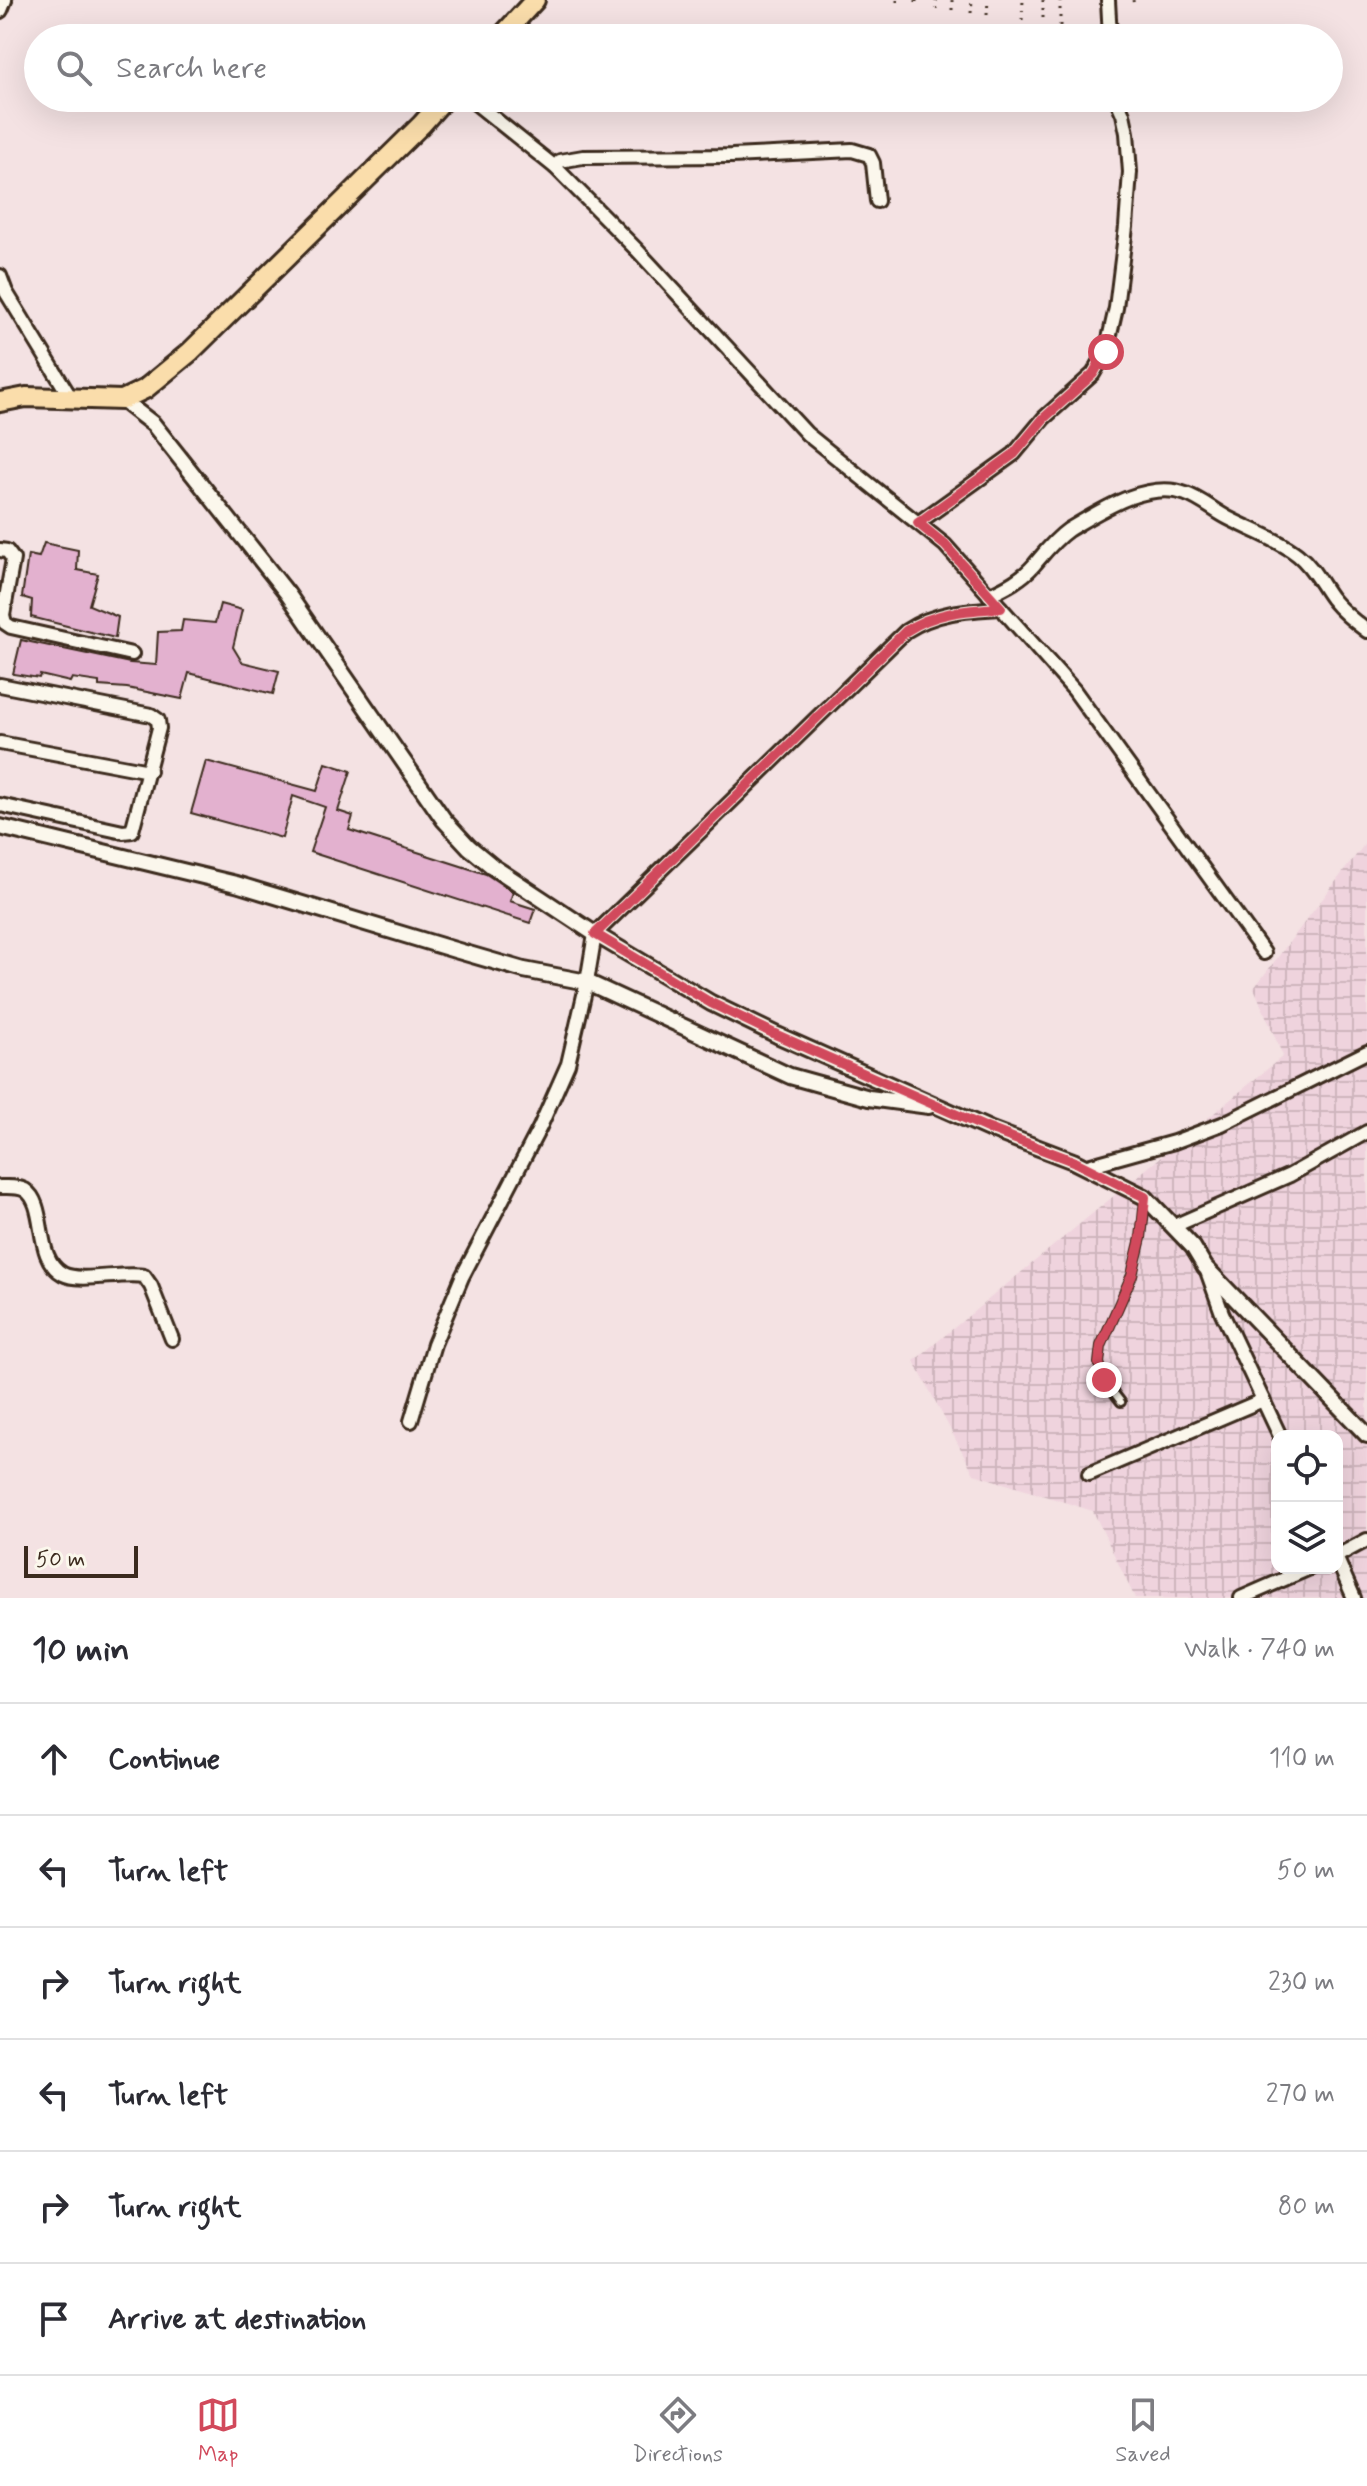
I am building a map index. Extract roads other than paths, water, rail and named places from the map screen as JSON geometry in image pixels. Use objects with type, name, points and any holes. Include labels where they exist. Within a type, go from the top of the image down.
[{"type":"main road","points":[[513,24],[535,0]]},
{"type":"main road","points":[[0,402],[26,397],[122,400],[145,389],[190,352],[433,112]]},
{"type":"street","points":[[0,10],[4,0]]},
{"type":"street","points":[[1108,0],[1109,24]]},
{"type":"street","points":[[486,112],[555,167],[637,250],[807,434],[945,545],[1074,690],[1264,953]]},
{"type":"street","points":[[918,523],[1014,454],[1044,418],[1093,374],[1106,352],[1116,308],[1130,172],[1122,112]]},
{"type":"street","points":[[555,167],[560,161],[583,157],[732,156],[852,150],[869,155],[873,163],[877,201]]},
{"type":"street","points":[[0,276],[6,292],[72,400]]},
{"type":"street","points":[[122,400],[153,424],[287,593],[444,820],[469,847],[492,866],[595,934],[711,1003],[989,1129],[1084,1167],[1145,1197],[1193,1247],[1205,1267],[1222,1313],[1277,1430]]},
{"type":"street","points":[[989,595],[1016,581],[1065,532],[1140,494],[1166,490],[1192,496],[1225,517],[1291,550],[1316,574],[1346,615],[1367,631]]},
{"type":"street","points":[[0,550],[12,554],[13,559],[3,615],[5,623],[11,627],[132,654]]},
{"type":"street","points":[[411,1421],[434,1344],[462,1277],[540,1127],[568,1064],[595,934],[906,631],[922,620],[946,613],[1001,608]]},
{"type":"street","points":[[0,685],[151,715],[158,720],[159,728],[132,831],[123,832],[0,805]]},
{"type":"street","points":[[0,743],[149,771]]},
{"type":"street","points":[[0,827],[236,884],[524,970],[587,982],[790,1076],[869,1098],[945,1108]]},
{"type":"street","points":[[1084,1167],[1174,1142],[1222,1124],[1367,1052]]},
{"type":"street","points":[[1174,1226],[1290,1175],[1367,1132]]},
{"type":"street","points":[[0,1187],[26,1191],[34,1202],[45,1249],[61,1273],[74,1277],[144,1276],[172,1339]]},
{"type":"street","points":[[1205,1267],[1367,1435]]},
{"type":"street","points":[[1089,1474],[1263,1400]]},
{"type":"street","points":[[1343,1554],[1367,1540]]},
{"type":"street","points":[[1343,1572],[1354,1598]]},
{"type":"street","points":[[1241,1598],[1296,1574]]},
{"type":"lane","points":[[1121,1402],[1104,1380],[1099,1363],[1101,1346],[1132,1275],[1141,1238],[1145,1197]]}]
